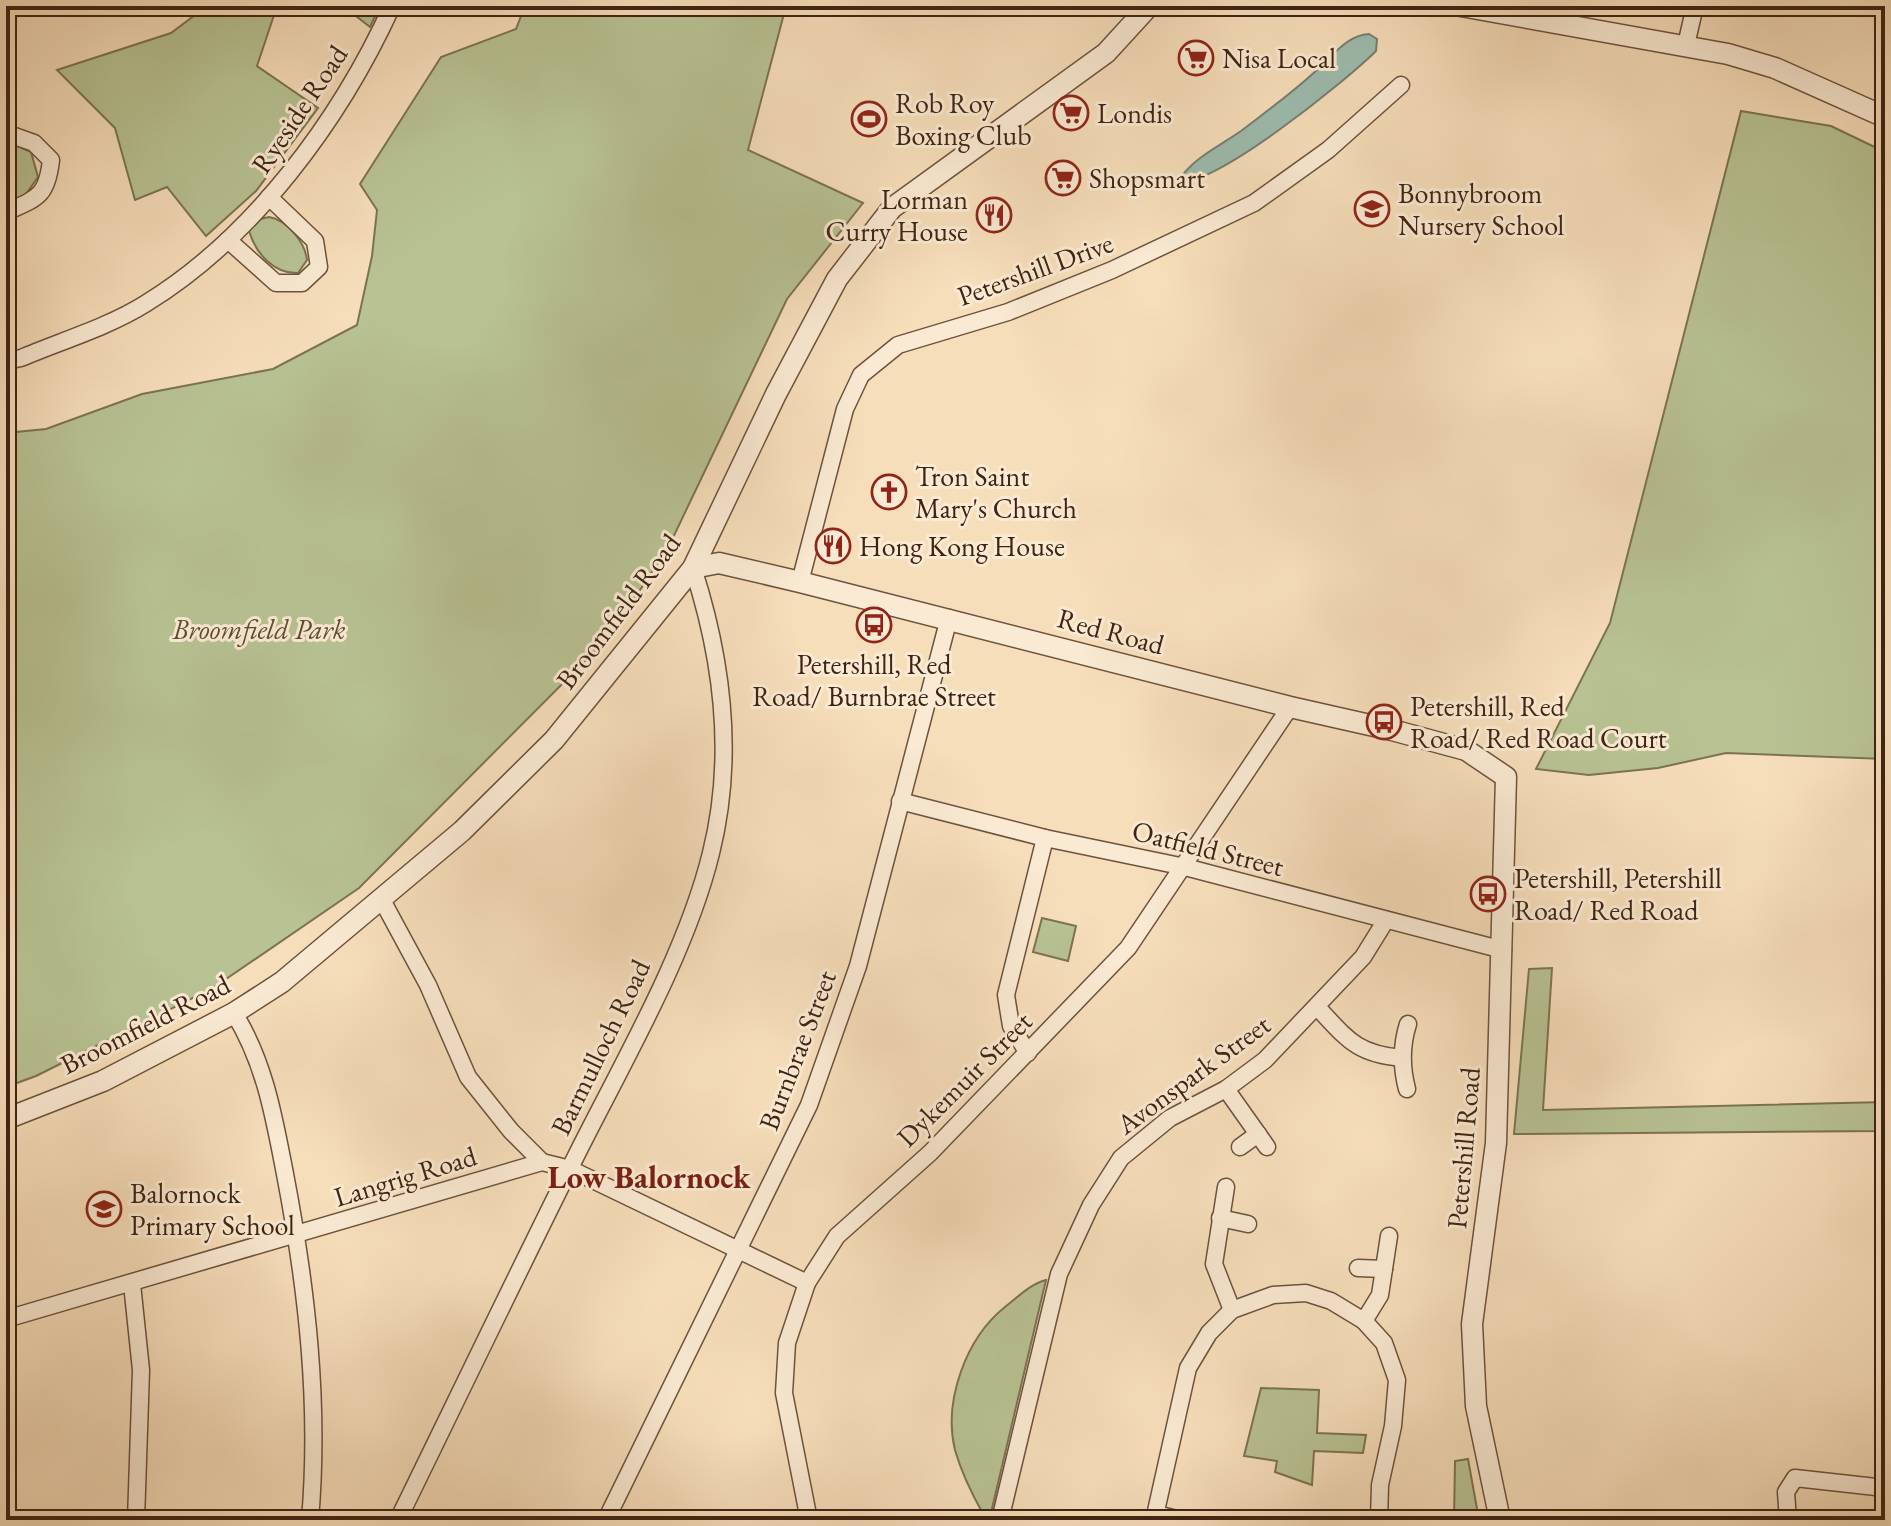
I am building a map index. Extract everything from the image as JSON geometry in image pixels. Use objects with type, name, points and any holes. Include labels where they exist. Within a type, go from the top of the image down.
[{"type":"street","name":"Ryeside Road","points":[[6,361],[21,358],[144,305],[228,240],[269,197],[327,121],[375,44],[392,6]]},
{"type":"street","points":[[1461,6],[1686,45],[1775,68],[1885,117]]},
{"type":"street","points":[[1686,45],[1695,6]]},
{"type":"street","name":"Broomfield Road","points":[[6,1119],[103,1081],[234,1013],[282,982],[462,831],[554,740],[693,568],[776,394],[837,279],[892,208],[1106,53],[1146,7]]},
{"type":"street","name":"Petershill Drive","points":[[800,582],[845,409],[861,375],[898,345],[1008,312],[1112,270],[1254,203],[1328,150],[1401,85]]},
{"type":"street","points":[[6,133],[34,143],[51,160],[48,183],[37,198],[6,212]]},
{"type":"street","name":"Ryeside Road","points":[[228,240],[276,283],[302,283],[319,267],[315,241],[269,197]]},
{"type":"street","name":"Red Road","points":[[693,568],[719,563],[800,582],[1466,750],[1506,777]]},
{"type":"street","name":"Barmulloch Road","points":[[398,1520],[657,992],[696,900],[712,852],[722,786],[725,725],[719,661],[693,568]]},
{"type":"street","name":"Burnbrae Street","points":[[606,1520],[809,1105],[858,966],[949,618]]},
{"type":"street","name":"Dykemuir Street","points":[[809,1520],[784,1393],[787,1343],[807,1283],[837,1236],[930,1153],[1128,948],[1290,707]]},
{"type":"street","name":"Petershill Road","points":[[1500,1520],[1476,1406],[1472,1324],[1496,1143],[1506,777]]},
{"type":"street","name":"Oatfield Street","points":[[900,801],[1045,838],[1185,867],[1503,950]]},
{"type":"street","points":[[1028,1053],[1011,1026],[1006,995],[1045,838]]},
{"type":"street","points":[[382,900],[428,985],[468,1077],[511,1131],[542,1162],[570,1169],[807,1283]]},
{"type":"street","name":"Avonspark Street","points":[[1000,1520],[1059,1274],[1091,1205],[1121,1158],[1170,1118],[1226,1089],[1265,1060],[1318,1008],[1363,957],[1386,920]]},
{"type":"street","points":[[1318,1008],[1355,1048],[1371,1054],[1402,1058]]},
{"type":"street","points":[[234,1013],[252,1042],[266,1082],[296,1236],[314,1384],[310,1520]]},
{"type":"street","points":[[1407,1089],[1402,1058],[1408,1024]]},
{"type":"street","points":[[1226,1089],[1262,1141],[1240,1147]]},
{"type":"street","name":"Langrig Road","points":[[6,1319],[542,1162]]},
{"type":"street","points":[[1226,1187],[1214,1264],[1232,1310]]},
{"type":"street","points":[[1220,1218],[1248,1224]]},
{"type":"street","points":[[1364,1321],[1380,1295],[1389,1236]]},
{"type":"street","points":[[1358,1268],[1384,1269]]},
{"type":"street","points":[[132,1284],[141,1370],[136,1520]]},
{"type":"street","points":[[1181,1520],[1155,1517],[1188,1368],[1209,1333],[1232,1310],[1273,1295],[1306,1293],[1331,1301],[1364,1321],[1384,1343],[1397,1380],[1393,1426],[1380,1485],[1379,1520]]},
{"type":"street","points":[[1788,1520],[1786,1492],[1795,1478],[1885,1488]]},
{"type":"green space","points":[[207,6],[277,6],[257,66],[318,108],[256,191],[206,236],[167,187],[135,200],[115,128],[57,70],[171,33]]},
{"type":"green space","points":[[343,6],[380,6],[370,27]]},
{"type":"green space","name":"Broomfield Park","points":[[525,6],[786,6],[748,150],[863,203],[787,299],[669,546],[609,637],[359,888],[213,988],[36,1076],[6,1087],[6,433],[46,429],[142,394],[273,369],[357,325],[372,256],[377,210],[360,184],[441,57],[516,29]]},
{"type":"green space","points":[[1741,111],[1831,126],[1885,152],[1885,759],[1726,753],[1658,768],[1589,775],[1536,769],[1610,623]]},
{"type":"green space","points":[[6,141],[31,152],[38,177],[24,197],[6,203]]},
{"type":"green space","points":[[269,217],[288,227],[303,246],[307,260],[298,273],[274,266],[256,247],[249,231],[256,220]]},
{"type":"green space","points":[[1042,918],[1076,926],[1068,961],[1033,952]]},
{"type":"green space","points":[[1552,968],[1543,1110],[1885,1102],[1885,1131],[1514,1134],[1529,969]]},
{"type":"green space","points":[[1046,1280],[990,1517],[978,1505],[955,1450],[952,1411],[955,1391],[969,1353],[991,1320],[1024,1291]]},
{"type":"green space","points":[[1261,1388],[1319,1390],[1317,1433],[1366,1435],[1363,1453],[1314,1451],[1312,1485],[1275,1472],[1277,1461],[1244,1456]]},
{"type":"green space","points":[[1468,1459],[1479,1520],[1454,1520],[1455,1461]]},
{"type":"shaded area","points":[[1369,34],[1377,39],[1376,51],[1310,107],[1220,168],[1195,179],[1178,181],[1198,159],[1281,101],[1342,46],[1354,38]]},
{"type":"place","name":"Nisa Local","points":[[1196,58]]},
{"type":"place","name":"Londis","points":[[1071,113]]},
{"type":"place","name":"Rob Roy Boxing Club","points":[[869,119]]},
{"type":"place","name":"Shopsmart","points":[[1063,178]]},
{"type":"place","name":"Bonnybroom Nursery School","points":[[1372,209]]},
{"type":"place","name":"Lorman Curry House","points":[[994,215]]},
{"type":"place","name":"Tron Saint Mary's Church","points":[[889,492]]},
{"type":"place","name":"Hong Kong House","points":[[833,546]]},
{"type":"place","name":"Petershill, Red Road/ Burnbrae Street","points":[[874,625]]},
{"type":"place","name":"Petershill, Red Road/ Red Road Court","points":[[1384,722]]},
{"type":"place","name":"Petershill, Petershill Road/ Red Road","points":[[1488,894]]},
{"type":"place","name":"Balornock Primary School","points":[[104,1209]]},
{"type":"district","name":"Low Balornock","points":[[649,1177]]}]
